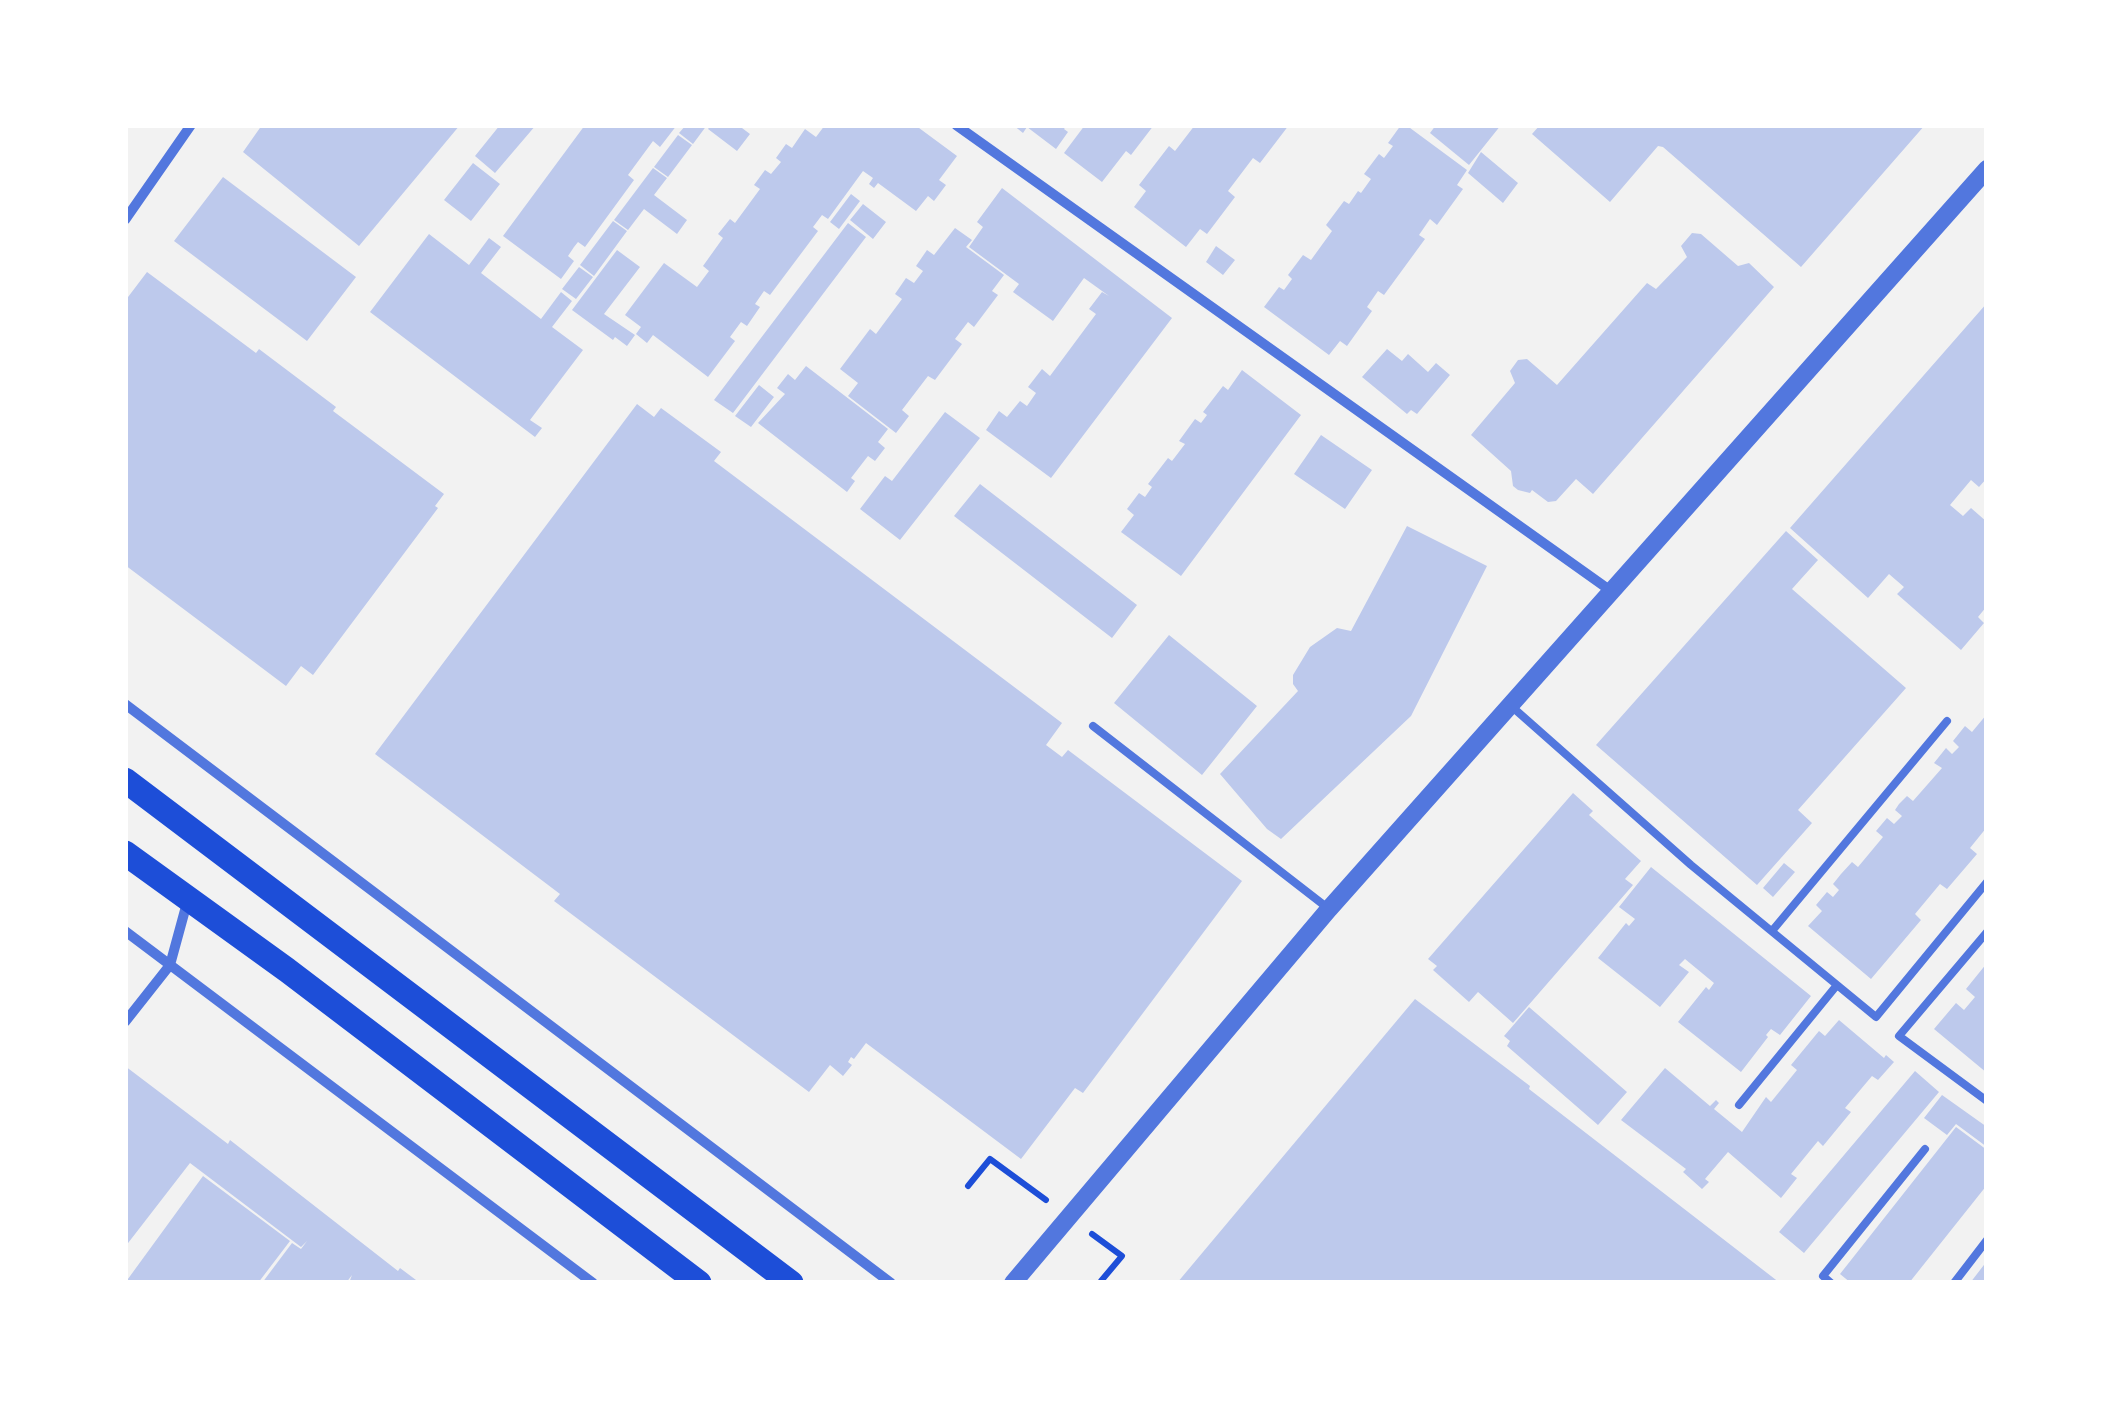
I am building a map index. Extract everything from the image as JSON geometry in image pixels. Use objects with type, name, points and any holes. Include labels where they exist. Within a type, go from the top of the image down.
[{"type":"main road","points":[[125,780],[792,1283]]},
{"type":"main road","points":[[125,853],[698,1283]]},
{"type":"street","points":[[125,220],[192,125]]},
{"type":"street","points":[[956,125],[1611,591]]},
{"type":"street","points":[[1013,1283],[1329,908],[1987,169]]},
{"type":"street","points":[[125,704],[891,1283]]},
{"type":"street","points":[[125,1022],[170,965],[188,898]]},
{"type":"street","points":[[125,931],[592,1283]]},
{"type":"lane","points":[[1510,705],[1876,1017],[1987,882]]},
{"type":"lane","points":[[1772,931],[1948,721]]},
{"type":"lane","points":[[1093,726],[1329,908]]},
{"type":"lane","points":[[1987,932],[1899,1036],[1987,1102]]},
{"type":"lane","points":[[1739,1105],[1837,986]]},
{"type":"lane","points":[[1831,1283],[1822,1276],[1924,1149]]},
{"type":"lane","points":[[1954,1283],[1987,1240]]},
{"type":"building","points":[[262,125],[460,125],[359,246],[243,152]]},
{"type":"building","points":[[500,125],[536,125],[495,173],[475,156]]},
{"type":"building","points":[[585,125],[677,125],[660,147],[653,141],[628,175],[634,180],[585,247],[578,242],[568,256],[574,261],[561,279],[503,236]]},
{"type":"building","points":[[686,125],[707,125],[693,144],[679,133]]},
{"type":"building","points":[[711,125],[738,125],[750,134],[737,151],[708,129]]},
{"type":"building","points":[[825,125],[915,125],[957,156],[939,180],[946,185],[934,201],[928,196],[916,211],[878,183],[874,188],[869,184],[873,178],[863,171],[828,219],[822,215],[813,227],[818,231],[770,295],[764,291],[755,304],[760,307],[747,326],[741,322],[730,337],[735,341],[708,377],[653,335],[647,343],[636,334],[641,327],[625,315],[664,263],[697,287],[709,271],[703,266],[723,238],[718,234],[730,219],[735,223],[760,189],[754,185],[765,170],[771,174],[781,162],[776,158],[786,144],[792,148],[805,129],[816,137]]},
{"type":"building","points":[[1013,125],[1067,125],[1064,129],[1068,132],[1056,149],[1027,127],[1023,133]]},
{"type":"building","points":[[1085,125],[1154,125],[1131,155],[1126,151],[1102,182],[1064,153]]},
{"type":"building","points":[[1195,125],[1289,125],[1260,163],[1253,158],[1228,191],[1235,197],[1207,234],[1200,229],[1186,247],[1134,207],[1146,191],[1139,185],[1169,146],[1175,151]]},
{"type":"building","points":[[1401,125],[1467,170],[1457,185],[1463,189],[1437,225],[1430,219],[1419,235],[1425,239],[1384,295],[1378,291],[1367,307],[1372,311],[1347,346],[1340,341],[1329,355],[1264,307],[1279,287],[1284,290],[1292,279],[1288,275],[1303,255],[1311,260],[1332,231],[1326,225],[1344,201],[1349,204],[1358,191],[1361,193],[1371,179],[1364,174],[1379,154],[1384,158],[1393,146],[1388,143]]},
{"type":"building","points":[[1436,125],[1501,125],[1469,165],[1430,133]]},
{"type":"building","points":[[1540,125],[1925,125],[1801,267],[1663,147],[1658,146],[1610,202],[1532,134]]},
{"type":"building","points":[[678,135],[692,145],[668,177],[654,167]]},
{"type":"building","points":[[1481,152],[1518,183],[1503,203],[1468,173]]},
{"type":"building","points":[[473,163],[500,184],[471,221],[444,200]]},
{"type":"building","points":[[653,168],[667,178],[654,195],[687,220],[677,234],[644,209],[628,230],[614,220]]},
{"type":"building","points":[[223,177],[356,277],[307,341],[174,241]]},
{"type":"building","points":[[1002,188],[1172,318],[1051,478],[986,430],[999,411],[1007,417],[1020,401],[1027,406],[1036,393],[1028,387],[1042,369],[1050,376],[1096,314],[1089,309],[1102,292],[1109,296],[1084,278],[1053,321],[1013,292],[1019,284],[969,247],[983,227],[977,222]]},
{"type":"building","points":[[851,194],[860,201],[839,229],[830,222]]},
{"type":"building","points":[[863,204],[886,222],[873,239],[850,220]]},
{"type":"building","points":[[613,221],[627,231],[594,276],[580,265]]},
{"type":"building","points":[[848,223],[866,237],[733,413],[714,400]]},
{"type":"building","points":[[955,228],[972,240],[966,247],[1004,275],[992,291],[998,295],[974,327],[968,322],[955,339],[962,344],[935,380],[928,376],[902,410],[909,416],[896,433],[848,396],[858,383],[840,369],[870,329],[876,334],[902,299],[895,294],[906,278],[914,283],[923,271],[916,266],[927,250],[934,255]]},
{"type":"building","points":[[1692,233],[1701,234],[1738,266],[1749,263],[1774,287],[1593,494],[1576,479],[1556,501],[1548,502],[1532,490],[1518,490],[1513,486],[1511,471],[1471,435],[1515,383],[1510,371],[1518,360],[1527,359],[1557,385],[1647,283],[1656,289],[1687,257],[1681,246]]},
{"type":"building","points":[[429,234],[469,265],[489,238],[501,247],[481,273],[541,319],[561,292],[572,301],[552,327],[583,350],[530,420],[542,428],[535,437],[370,312]]},
{"type":"building","points":[[1216,246],[1235,260],[1223,275],[1206,262]]},
{"type":"building","points":[[617,250],[640,267],[604,314],[635,335],[627,346],[572,310]]},
{"type":"building","points":[[579,267],[593,277],[576,299],[562,289]]},
{"type":"building","points":[[147,272],[256,353],[259,349],[336,407],[333,411],[444,494],[435,506],[438,508],[313,675],[301,666],[286,686],[125,565],[125,301]]},
{"type":"building","points":[[1987,303],[1987,478],[1979,487],[1971,480],[1950,505],[1963,516],[1971,508],[1987,522],[1987,606],[1978,617],[1984,623],[1961,650],[1897,594],[1904,587],[1889,574],[1868,598],[1790,528]]},
{"type":"building","points":[[1387,349],[1402,361],[1408,354],[1428,372],[1436,363],[1450,375],[1417,414],[1411,410],[1407,414],[1362,377]]},
{"type":"building","points":[[806,366],[888,429],[878,442],[885,448],[875,461],[868,456],[851,478],[855,481],[847,492],[758,423],[785,394],[777,388],[788,374],[795,380]]},
{"type":"building","points":[[1242,370],[1301,415],[1181,576],[1121,532],[1134,515],[1127,509],[1139,493],[1145,497],[1152,487],[1148,484],[1185,444],[1179,441],[1195,419],[1201,423],[1207,415],[1203,412],[1223,386],[1228,390]]},
{"type":"building","points":[[759,385],[774,397],[751,427],[735,416]]},
{"type":"building","points":[[637,404],[654,417],[661,408],[721,452],[714,461],[1062,723],[1046,745],[1062,757],[1068,750],[1242,881],[1083,1093],[1075,1088],[1021,1159],[866,1043],[854,1059],[851,1057],[848,1062],[852,1065],[843,1076],[830,1065],[809,1092],[554,901],[560,894],[375,754]]},
{"type":"building","points":[[945,412],[980,438],[900,540],[860,509],[885,476],[892,481]]},
{"type":"building","points":[[1321,435],[1372,470],[1345,509],[1294,474]]},
{"type":"building","points":[[980,484],[1137,605],[1112,638],[954,516]]},
{"type":"building","points":[[1407,526],[1487,566],[1411,716],[1281,839],[1267,829],[1220,774],[1298,691],[1293,675],[1310,647],[1337,628],[1351,631]]},
{"type":"building","points":[[1786,531],[1818,560],[1792,589],[1906,688],[1798,810],[1812,823],[1757,885],[1596,745]]},
{"type":"building","points":[[1169,635],[1257,706],[1202,775],[1114,703]]},
{"type":"building","points":[[1987,714],[1987,827],[1970,848],[1977,854],[1947,889],[1940,884],[1915,914],[1921,920],[1871,979],[1808,926],[1822,911],[1816,905],[1827,892],[1833,897],[1839,890],[1833,884],[1841,874],[1852,862],[1858,867],[1883,837],[1876,831],[1887,818],[1894,824],[1902,816],[1895,810],[1899,804],[1907,796],[1913,801],[1942,768],[1934,763],[1946,748],[1952,754],[1959,747],[1953,741],[1965,726],[1972,732]]},
{"type":"building","points":[[1573,793],[1593,811],[1589,815],[1641,861],[1625,879],[1633,885],[1513,1023],[1478,992],[1469,1002],[1433,970],[1437,966],[1428,959]]},
{"type":"building","points":[[1784,863],[1795,872],[1773,897],[1763,888]]},
{"type":"building","points":[[1651,867],[1811,996],[1780,1035],[1771,1029],[1741,1072],[1678,1022],[1706,987],[1709,990],[1714,983],[1685,959],[1679,965],[1689,972],[1660,1007],[1598,958],[1626,923],[1629,926],[1635,919],[1619,907]]},
{"type":"building","points":[[1987,963],[1987,1073],[1934,1029],[1956,1003],[1964,1010],[1975,997],[1966,989]]},
{"type":"building","points":[[1415,999],[1530,1086],[1780,1283],[1177,1283]]},
{"type":"building","points":[[1529,1007],[1627,1092],[1598,1125],[1507,1046],[1510,1041],[1504,1036]]},
{"type":"building","points":[[1839,1020],[1894,1062],[1878,1080],[1872,1076],[1845,1108],[1851,1112],[1823,1146],[1818,1141],[1791,1174],[1797,1178],[1781,1198],[1728,1152],[1705,1179],[1709,1182],[1702,1189],[1683,1172],[1686,1169],[1621,1120],[1665,1068],[1710,1106],[1716,1100],[1719,1103],[1714,1109],[1742,1132],[1766,1097],[1771,1102],[1797,1070],[1791,1065],[1819,1031],[1825,1036]]},
{"type":"building","points":[[125,1066],[228,1144],[230,1140],[398,1271],[400,1268],[420,1283],[349,1283],[352,1275],[346,1283],[262,1283],[292,1243],[301,1249],[307,1241],[301,1247],[190,1163],[125,1247]]},
{"type":"building","points":[[1915,1071],[1939,1092],[1804,1253],[1779,1232]]},
{"type":"building","points":[[1942,1095],[1987,1127],[1987,1147],[1956,1124],[1947,1135],[1924,1118]]},
{"type":"building","points":[[1956,1127],[1987,1150],[1987,1185],[1909,1283],[1851,1283],[1840,1274]]},
{"type":"building","points":[[203,1176],[290,1241],[258,1283],[125,1283]]},
{"type":"building","points":[[1987,1261],[1987,1283],[1970,1283]]}]
